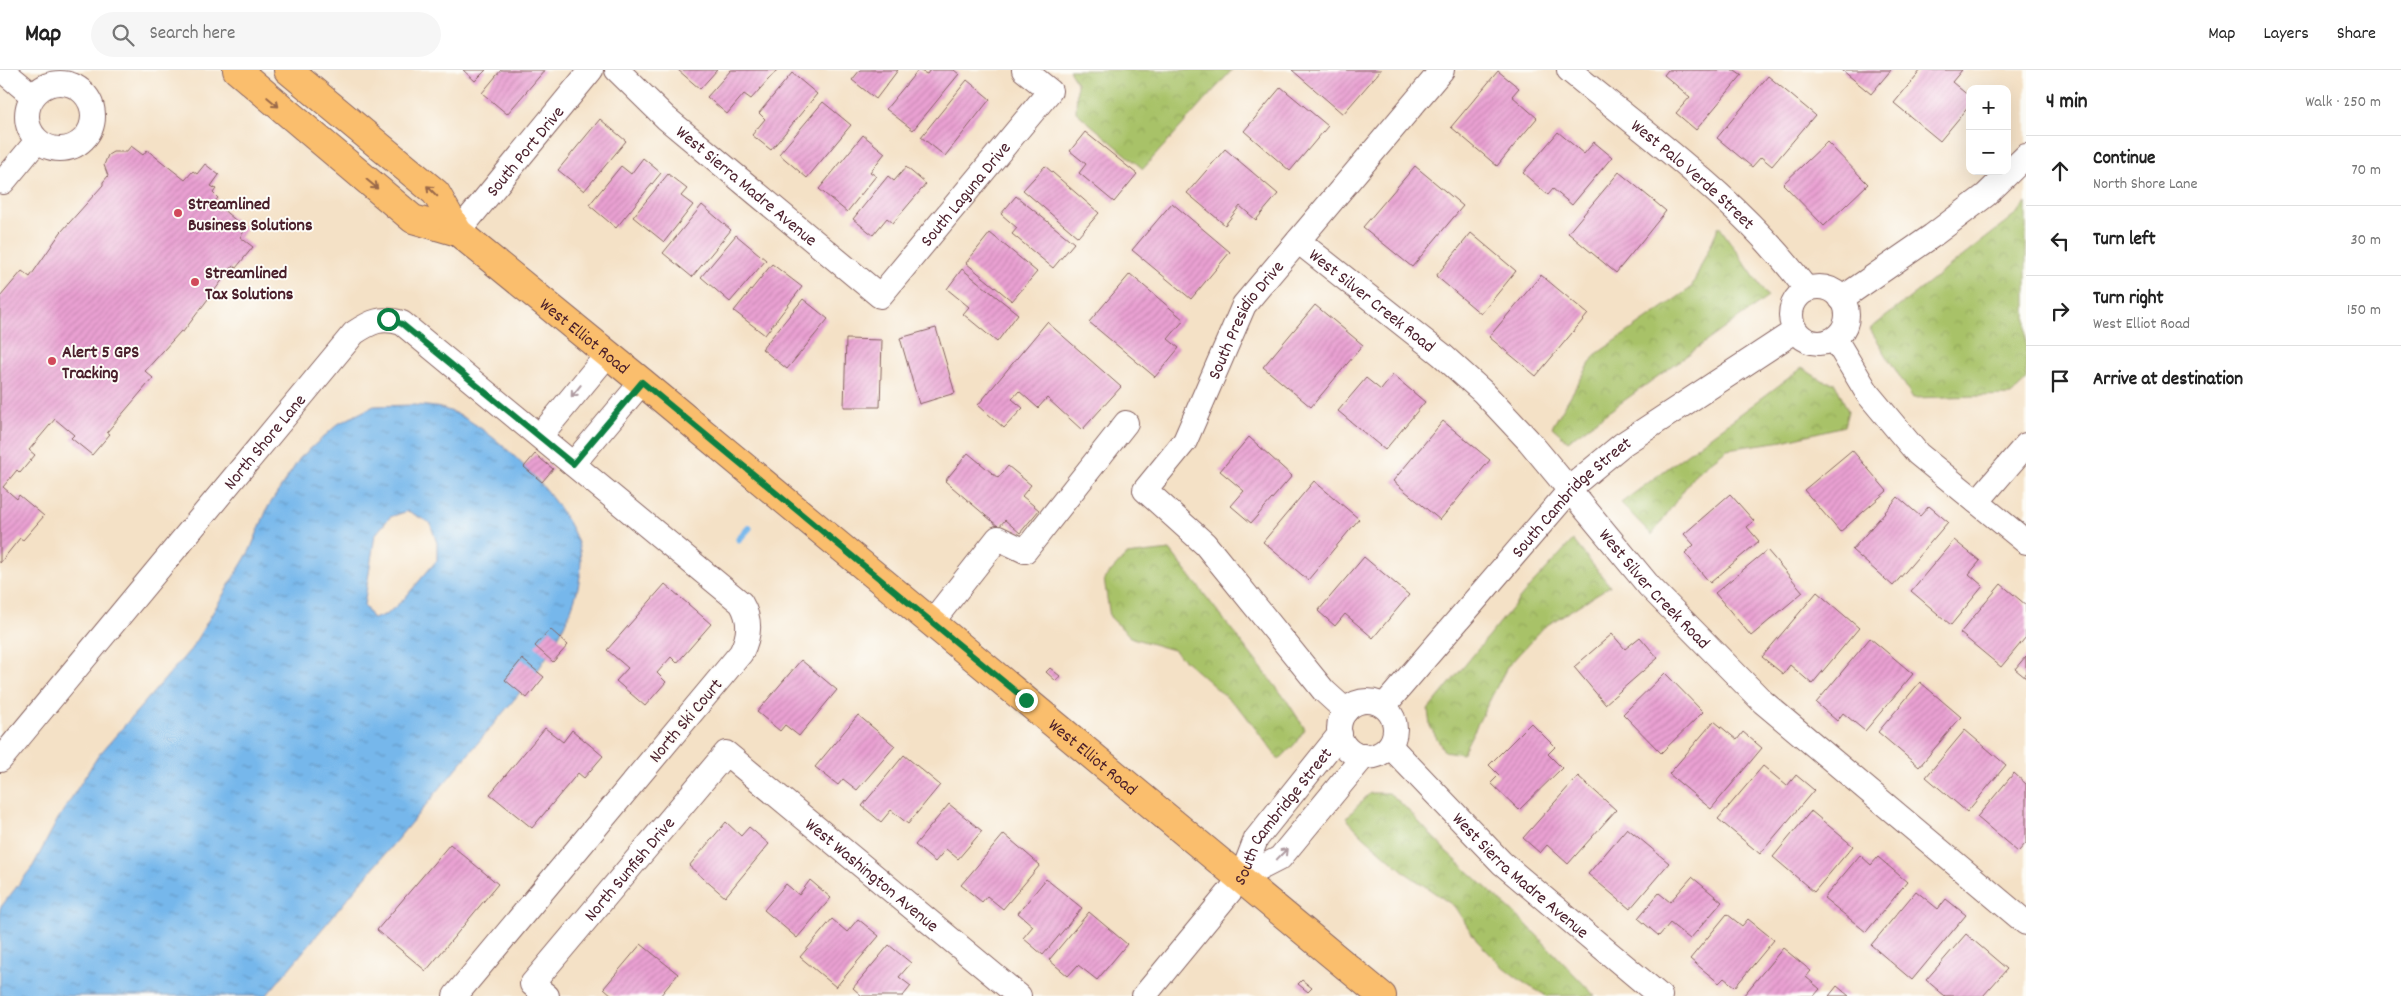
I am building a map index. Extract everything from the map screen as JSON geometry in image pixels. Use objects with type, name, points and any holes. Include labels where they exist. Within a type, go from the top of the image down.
[{"type":"main road","name":"West Elliot Road","points":[[237,70],[413,219],[458,232]]},
{"type":"main road","name":"West Elliot Road","points":[[288,70],[436,193],[458,232],[642,382],[1382,996]]},
{"type":"street","points":[[2,70],[33,96]]},
{"type":"street","name":"South Port Drive","points":[[458,232],[591,70]]},
{"type":"street","name":"West Sierra Madre Avenue","points":[[616,70],[666,118],[880,296]]},
{"type":"street","name":"South Laguna Drive","points":[[880,296],[1050,91],[1024,70]]},
{"type":"street","name":"South Presidio Drive","points":[[1346,710],[1324,691],[1205,544],[1145,490],[1185,441],[1244,305],[1442,70]]},
{"type":"street","name":"West Palo Verde Street","points":[[1569,70],[1733,206],[1770,244],[1807,290]]},
{"type":"street","points":[[50,84],[72,85],[84,94],[92,109],[93,120],[90,130],[78,144],[58,150],[45,146],[37,141],[31,133],[26,114],[33,96],[41,88],[50,84]]},
{"type":"street","points":[[3,182],[37,141]]},
{"type":"street","points":[[1841,299],[1932,236],[1978,201],[2026,156]]},
{"type":"street","name":"West Silver Creek Road","points":[[1298,241],[1456,367],[1529,441],[1649,586],[1762,702],[2026,923]]},
{"type":"street","points":[[1816,287],[1826,288],[1841,299],[1847,316],[1841,332],[1834,338],[1826,342],[1809,342],[1795,330],[1792,322],[1793,303],[1807,290],[1816,287]]},
{"type":"street","name":"North Shore Lane","points":[[0,760],[354,333],[369,323],[388,319],[402,324],[573,464]]},
{"type":"street","name":"South Cambridge Street","points":[[1384,706],[1570,491],[1623,444],[1795,330]]},
{"type":"street","points":[[1834,338],[1868,394],[1918,454],[2026,542]]},
{"type":"street","points":[[540,436],[608,354]]},
{"type":"street","points":[[573,464],[642,382]]},
{"type":"street","points":[[932,622],[998,538],[1025,551],[1126,422]]},
{"type":"street","points":[[1978,502],[2026,445]]},
{"type":"street","name":"North Ski Court","points":[[455,996],[741,652],[747,640],[749,627],[747,614],[741,603],[573,464]]},
{"type":"street","points":[[1360,702],[1376,702],[1384,706],[1390,713],[1395,729],[1390,746],[1378,754],[1364,756],[1349,749],[1340,734],[1342,718],[1346,710],[1360,702]]},
{"type":"street","name":"South Cambridge Street","points":[[1241,878],[1256,839],[1340,734]]},
{"type":"street","name":"West Sierra Madre Avenue","points":[[1390,746],[1502,863],[1660,996]]},
{"type":"street","name":"North Sunfish Drive","points":[[540,990],[726,753]]},
{"type":"street","name":"West Washington Avenue","points":[[726,753],[1019,996]]},
{"type":"street","name":"South Cambridge Street","points":[[1241,878],[1280,858],[1364,756]]},
{"type":"street","points":[[1144,996],[1241,878]]},
{"type":"green space","points":[[1069,70],[1232,70],[1143,169],[1076,112],[1077,83]]},
{"type":"green space","points":[[2026,203],[2026,381],[2011,395],[1913,398],[1870,329],[2018,213]]},
{"type":"green space","points":[[1719,226],[1768,297],[1568,441],[1552,427],[1595,355],[1691,288]]},
{"type":"green space","points":[[1802,368],[1823,381],[1835,383],[1848,411],[1844,426],[1783,441],[1727,449],[1695,474],[1652,535],[1621,503]]},
{"type":"green space","points":[[1573,540],[1610,586],[1544,627],[1507,667],[1462,754],[1444,751],[1430,726],[1428,710],[1525,592]]},
{"type":"green space","points":[[1170,550],[1287,701],[1305,729],[1294,745],[1279,760],[1243,712],[1173,650],[1132,638],[1110,617],[1104,579],[1126,555]]},
{"type":"green space","points":[[1370,793],[1389,793],[1403,805],[1447,852],[1527,925],[1595,996],[1547,996],[1527,985],[1504,968],[1477,941],[1454,906],[1407,874],[1363,836],[1346,818]]},
{"type":"water","points":[[413,405],[435,407],[465,418],[485,431],[527,468],[562,512],[574,532],[580,551],[581,567],[579,583],[568,617],[551,650],[533,677],[266,996],[0,996],[0,908],[33,866],[58,819],[98,756],[191,649],[250,550],[268,507],[300,458],[338,424],[374,406]],"holes":[[[408,511],[430,523],[437,543],[437,560],[403,600],[387,614],[373,619],[364,605],[375,535],[390,517]]]},
{"type":"building","points":[[463,70],[486,70],[475,81]]},
{"type":"building","points":[[501,70],[545,70],[507,114],[482,93]]},
{"type":"building","points":[[678,70],[717,70],[700,89]]},
{"type":"building","points":[[731,70],[777,70],[751,99],[744,94],[727,114],[707,97]]},
{"type":"building","points":[[860,70],[898,70],[876,99],[852,80]]},
{"type":"building","points":[[918,70],[927,74],[930,70],[954,70],[959,74],[913,130],[886,109]]},
{"type":"building","points":[[1292,70],[1381,70],[1343,114]]},
{"type":"building","points":[[1668,70],[1735,70],[1742,75],[1696,130],[1676,113],[1690,97],[1664,75]]},
{"type":"building","points":[[1842,70],[1891,70],[1871,94]]},
{"type":"building","points":[[1921,70],[1962,70],[1952,82],[1966,94],[1966,110],[1940,141],[1894,103]]},
{"type":"building","points":[[1498,71],[1519,88],[1512,96],[1537,118],[1497,166],[1451,127]]},
{"type":"building","points":[[792,73],[817,94],[771,150],[752,135],[765,119],[759,113]]},
{"type":"building","points":[[1768,76],[1815,115],[1772,166],[1761,157],[1752,167],[1717,138]]},
{"type":"building","points":[[967,80],[990,99],[945,156],[921,137]]},
{"type":"building","points":[[1281,87],[1328,126],[1290,171],[1244,131]]},
{"type":"building","points":[[823,102],[851,125],[807,178],[779,154]]},
{"type":"building","points":[[600,119],[626,141],[584,191],[558,170]]},
{"type":"building","points":[[1085,132],[1137,174],[1114,202],[1079,173],[1086,164],[1070,151]]},
{"type":"building","points":[[1558,132],[1584,154],[1594,142],[1612,157],[1572,205],[1553,189],[1548,195],[1523,173]]},
{"type":"building","points":[[863,135],[885,153],[870,172],[876,176],[847,212],[819,189]]},
{"type":"building","points":[[1827,142],[1868,184],[1824,226],[1783,184]]},
{"type":"building","points":[[131,146],[143,155],[147,150],[185,180],[193,171],[197,174],[205,164],[219,175],[211,186],[216,189],[213,193],[218,198],[212,205],[219,210],[221,208],[246,229],[240,237],[253,247],[236,268],[233,266],[183,332],[181,331],[145,371],[153,378],[107,432],[110,434],[92,455],[71,438],[74,435],[55,419],[29,450],[35,455],[20,473],[17,470],[3,487],[17,499],[19,495],[44,516],[23,540],[20,538],[0,563],[0,297],[22,271],[30,277],[61,232],[103,185],[108,176],[104,165],[108,155],[113,152],[126,152]]},
{"type":"building","points":[[1225,149],[1278,194],[1256,220],[1240,206],[1225,225],[1187,193]]},
{"type":"building","points":[[643,158],[661,173],[616,228],[589,205],[621,166],[631,174]]},
{"type":"building","points":[[1045,166],[1099,213],[1078,237],[1023,190]]},
{"type":"building","points":[[1415,166],[1463,206],[1412,267],[1363,227]]},
{"type":"building","points":[[906,167],[926,184],[893,223],[887,218],[873,235],[853,219],[888,176],[894,181]]},
{"type":"building","points":[[1619,172],[1666,211],[1616,273],[1568,233]]},
{"type":"building","points":[[668,174],[687,189],[681,196],[693,205],[664,242],[633,217]]},
{"type":"building","points":[[1016,196],[1074,243],[1053,268],[1012,234],[1017,228],[1001,214]]},
{"type":"building","points":[[1172,203],[1230,252],[1191,299],[1132,250]]},
{"type":"building","points":[[702,205],[731,230],[692,277],[663,253]]},
{"type":"building","points":[[990,233],[1037,272],[1012,301],[966,263]]},
{"type":"building","points":[[1471,233],[1516,271],[1481,314],[1436,276]]},
{"type":"building","points":[[736,235],[766,260],[730,302],[701,277]]},
{"type":"building","points":[[772,264],[802,287],[765,335],[734,311]]},
{"type":"building","points":[[962,269],[1018,314],[997,342],[963,314],[969,307],[947,289]]},
{"type":"building","points":[[1130,274],[1184,320],[1168,339],[1179,348],[1155,377],[1089,322]]},
{"type":"building","points":[[1541,275],[1588,314],[1536,376],[1489,337]]},
{"type":"building","points":[[803,299],[828,319],[787,369],[762,349]]},
{"type":"building","points":[[1315,305],[1363,345],[1311,407],[1263,367]]},
{"type":"building","points":[[1047,322],[1121,387],[1082,430],[1047,398],[1038,408],[1019,391],[1012,399],[1023,408],[1004,428],[978,405]]},
{"type":"building","points":[[936,328],[955,393],[919,404],[900,338]]},
{"type":"building","points":[[846,339],[882,340],[880,407],[844,407]]},
{"type":"building","points":[[1393,375],[1425,402],[1385,450],[1338,411],[1366,378],[1381,390]]},
{"type":"building","points":[[1443,421],[1490,460],[1440,520],[1393,481]]},
{"type":"building","points":[[1249,437],[1292,476],[1251,523],[1231,506],[1244,491],[1220,471]]},
{"type":"building","points":[[1852,450],[1887,491],[1840,532],[1804,490]]},
{"type":"building","points":[[968,453],[998,478],[1008,466],[1031,485],[1022,496],[1039,510],[1020,533],[1005,520],[999,527],[945,481]]},
{"type":"building","points":[[535,454],[553,469],[542,482],[524,467]]},
{"type":"building","points":[[1314,481],[1359,519],[1308,580],[1263,542]]},
{"type":"building","points":[[1730,494],[1754,521],[1747,527],[1759,541],[1710,583],[1685,553],[1694,545],[1684,534]]},
{"type":"building","points":[[1898,497],[1920,516],[1929,506],[1948,522],[1893,586],[1852,550]]},
{"type":"building","points":[[1954,540],[1980,561],[1969,574],[1983,586],[1951,625],[1911,591]]},
{"type":"building","points":[[1767,550],[1803,592],[1751,636],[1715,593]]},
{"type":"building","points":[[1364,557],[1409,595],[1373,638],[1345,614],[1335,626],[1318,611]]},
{"type":"building","points":[[665,584],[711,624],[677,663],[671,657],[657,673],[666,682],[645,706],[616,681],[628,668],[607,650]]},
{"type":"building","points":[[2001,584],[2026,605],[2026,637],[2001,667],[1960,633]]},
{"type":"building","points":[[1817,592],[1859,628],[1812,684],[1790,665],[1783,674],[1762,657]]},
{"type":"building","points":[[550,629],[568,645],[553,662],[535,646]]},
{"type":"building","points":[[1612,634],[1625,649],[1640,637],[1658,658],[1605,704],[1574,667]]},
{"type":"building","points":[[1870,638],[1913,674],[1865,731],[1843,713],[1837,721],[1816,703]]},
{"type":"building","points":[[2026,656],[2026,678],[2015,669]]},
{"type":"building","points":[[522,659],[544,677],[527,698],[505,680]]},
{"type":"building","points":[[801,660],[837,690],[799,736],[785,725],[780,731],[757,712]]},
{"type":"building","points":[[1050,668],[1060,676],[1056,681],[1046,672]]},
{"type":"building","points":[[1665,673],[1703,712],[1661,753],[1623,714]]},
{"type":"building","points":[[1920,682],[1961,717],[1919,767],[1878,732]]},
{"type":"building","points":[[858,715],[895,746],[857,790],[843,779],[838,785],[815,767]]},
{"type":"building","points":[[1714,721],[1737,740],[1743,732],[1762,748],[1711,809],[1669,774]]},
{"type":"building","points":[[1531,723],[1555,747],[1548,754],[1562,768],[1519,810],[1491,783],[1499,775],[1489,765]]},
{"type":"building","points":[[545,728],[563,742],[572,730],[603,756],[584,778],[578,773],[532,828],[490,794]]},
{"type":"building","points":[[1965,730],[2006,765],[1967,812],[1926,777]]},
{"type":"building","points":[[904,755],[940,785],[908,824],[891,810],[881,822],[862,806]]},
{"type":"building","points":[[1763,766],[1787,786],[1796,775],[1814,790],[1760,854],[1718,819]]},
{"type":"building","points":[[2014,773],[2026,784],[2026,843],[2018,852],[1977,817]]},
{"type":"building","points":[[1578,776],[1616,810],[1568,864],[1547,845],[1540,853],[1523,838]]},
{"type":"building","points":[[949,804],[982,831],[958,859],[946,849],[935,862],[915,845]]},
{"type":"building","points":[[1811,811],[1853,846],[1814,892],[1773,857]]},
{"type":"building","points":[[726,822],[741,836],[749,827],[769,844],[725,897],[689,866]]},
{"type":"building","points":[[1627,828],[1669,863],[1630,909],[1588,874]]},
{"type":"building","points":[[1004,834],[1040,865],[1003,909],[987,896],[982,902],[961,885]]},
{"type":"building","points":[[450,844],[498,884],[426,971],[377,930]]},
{"type":"building","points":[[1860,855],[1871,865],[1878,857],[1907,882],[1866,932],[1824,898]]},
{"type":"building","points":[[1692,877],[1722,902],[1690,939],[1670,923],[1659,936],[1638,918],[1659,893],[1670,902]]},
{"type":"building","points":[[1046,879],[1082,908],[1043,955],[1023,938],[1033,926],[1018,913]]},
{"type":"building","points":[[810,880],[831,898],[797,938],[764,910],[786,884],[799,895]]},
{"type":"building","points":[[1916,891],[1938,909],[1946,899],[1966,915],[1912,980],[1871,945]]},
{"type":"building","points":[[1089,912],[1127,944],[1097,980],[1078,965],[1068,976],[1049,960]]},
{"type":"building","points":[[1727,914],[1742,926],[1748,919],[1774,940],[1735,987],[1724,978],[1719,983],[1690,959]]},
{"type":"building","points":[[832,919],[847,932],[858,919],[879,936],[836,987],[800,957]]},
{"type":"building","points":[[1966,934],[2007,969],[1983,996],[1945,996],[1926,980]]},
{"type":"building","points":[[641,944],[678,974],[660,996],[613,996],[604,988]]},
{"type":"building","points":[[889,945],[911,963],[899,977],[911,986],[903,996],[862,996],[853,988]]},
{"type":"building","points":[[1783,948],[1811,971],[1806,977],[1820,989],[1814,996],[1743,996]]},
{"type":"building","points":[[1302,980],[1312,988],[1308,992],[1298,984]]},
{"type":"building","points":[[1837,986],[1849,996],[1829,996]]},
{"type":"waterway","points":[[739,539],[749,528]]},
{"type":"place","name":"Streamlined Business Solutions","points":[[178,213]]},
{"type":"place","name":"Streamlined Tax Solutions","points":[[195,282]]},
{"type":"place","name":"Alert 5 GPS Tracking","points":[[52,361]]},
{"type":"route","points":[[388,319],[402,324],[573,464],[642,382],[1026,700]]}]
